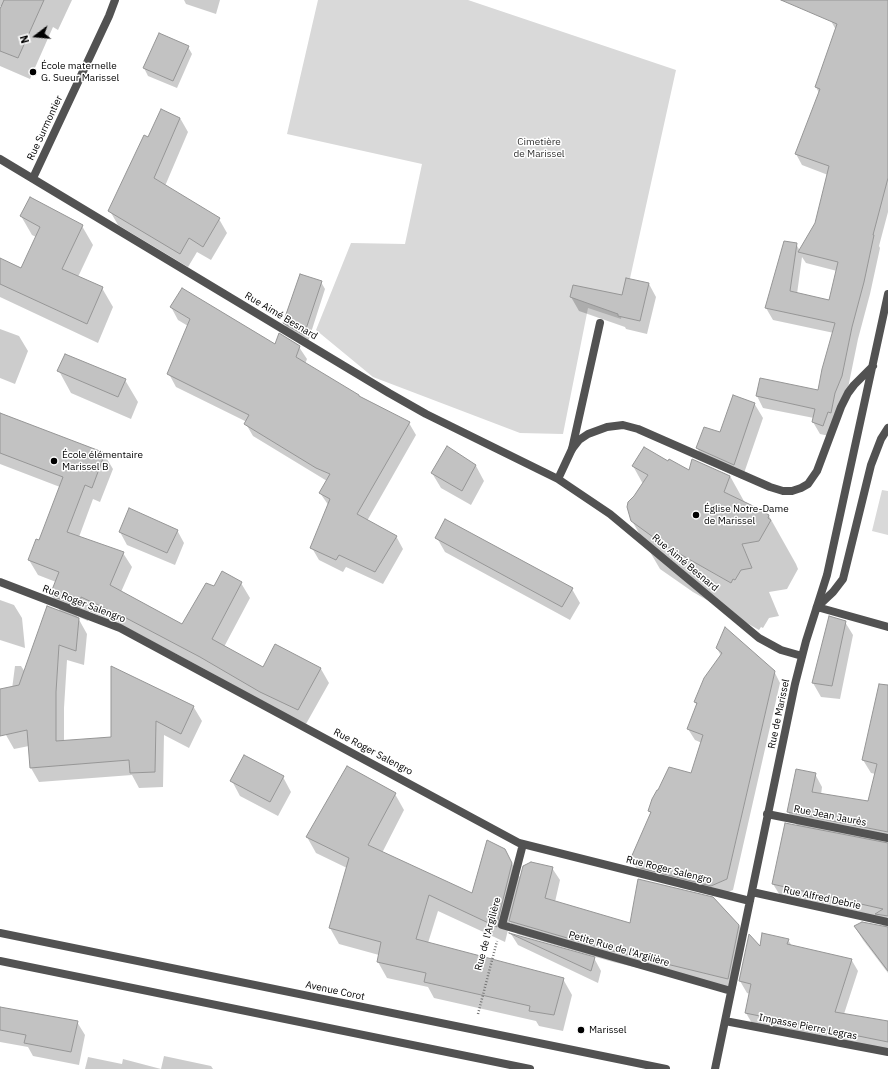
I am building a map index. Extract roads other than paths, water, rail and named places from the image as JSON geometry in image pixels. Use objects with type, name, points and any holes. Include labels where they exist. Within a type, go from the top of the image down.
[{"type":"street","name":"Rue Surmontier","points":[[33,178],[109,16],[115,0]]},
{"type":"street","name":"Rue Aimé Besnard","points":[[0,159],[389,393],[426,414],[558,479],[610,514],[759,638],[781,650],[802,656]]},
{"type":"street","name":"Rue de Marissel","points":[[714,1069],[767,814],[802,656],[827,575],[888,294]]},
{"type":"street","points":[[558,479],[572,449],[600,323]]},
{"type":"street","points":[[572,449],[579,440],[588,434],[607,427],[624,425],[638,428],[756,482],[783,491],[792,491],[808,484],[817,472],[841,407],[848,393],[873,366]]},
{"type":"street","points":[[817,607],[833,592],[843,579],[871,465],[881,439],[888,428]]},
{"type":"street","name":"Rue Roger Salengro","points":[[0,582],[120,628],[513,840],[750,901]]},
{"type":"street","points":[[817,607],[888,627]]},
{"type":"street","name":"Rue Jean Jaurès","points":[[767,814],[888,838]]},
{"type":"street","name":"Rue de l'Argilière","points":[[502,925],[524,844]]},
{"type":"street","name":"Rue Alfred Debrie","points":[[752,892],[888,922]]},
{"type":"street","name":"Petite Rue de l'Argilière","points":[[502,925],[731,991]]},
{"type":"street","name":"Avenue Corot","points":[[0,933],[666,1069]]},
{"type":"street","points":[[0,961],[530,1069]]},
{"type":"street","name":"Impasse Pierre Legras","points":[[724,1021],[888,1052]]},
{"type":"place","name":"École maternelle G. Sueur Marissel","points":[[33,72]]},
{"type":"place","name":"École élémentaire Marissel B","points":[[54,461]]},
{"type":"place","name":"Église Notre-Dame de Marissel","points":[[696,515]]},
{"type":"place","name":"Marissel","points":[[581,1030]]},
{"type":"park label","name":"Cimetière de Marissel","points":[[539,148]]}]
